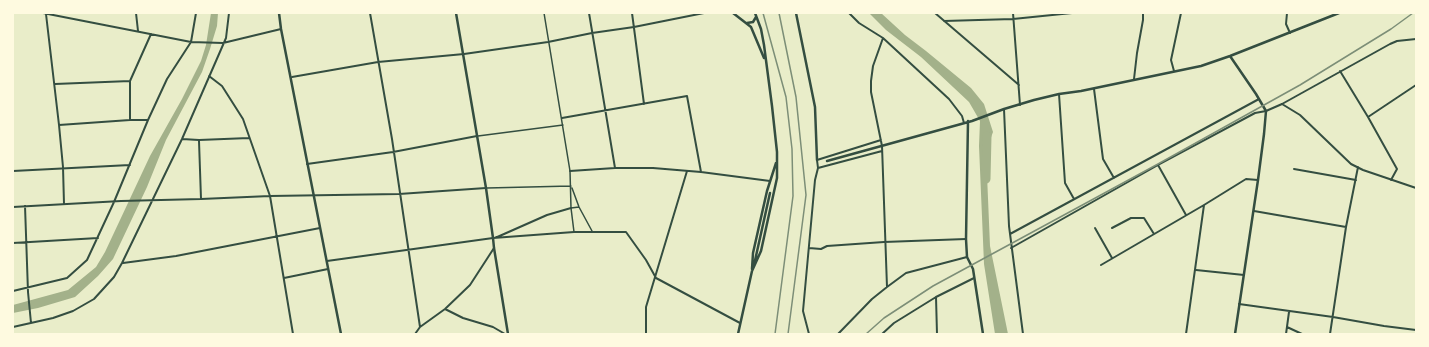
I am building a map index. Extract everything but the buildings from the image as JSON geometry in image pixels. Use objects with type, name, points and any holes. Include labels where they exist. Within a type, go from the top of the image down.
[{"type":"street","points":[[64,204],[63,168],[59,125],[45,13],[191,42],[223,43],[281,29]]},
{"type":"street","points":[[136,13],[138,31]]},
{"type":"street","points":[[13,291],[68,278],[86,260],[98,238],[167,79],[191,42],[196,13]]},
{"type":"street","points":[[13,326],[53,318],[74,311],[94,299],[114,277],[182,139],[226,38],[229,13]]},
{"type":"street","points":[[280,13],[281,29],[292,77],[341,334]]},
{"type":"street","points":[[370,13],[420,327]]},
{"type":"street","points":[[456,13],[494,238],[494,248],[507,334]]},
{"type":"street","points":[[544,13],[570,171],[571,208],[574,232]]},
{"type":"street","points":[[589,13],[615,168]]},
{"type":"street","points":[[632,13],[644,104]]},
{"type":"street","points":[[292,77],[378,62],[464,54],[548,42],[704,13]]},
{"type":"street","points":[[733,13],[751,27],[765,63]]},
{"type":"street","points":[[796,13],[815,107],[818,168],[815,180],[803,311],[809,334]]},
{"type":"street","points":[[849,13],[859,23],[883,38],[949,99],[962,116],[964,123]]},
{"type":"street","points":[[935,13],[1019,85]]},
{"type":"street","points":[[1013,13],[1020,105]]},
{"type":"street","points":[[944,21],[1013,19],[1072,13]]},
{"type":"street","points":[[1134,79],[1143,13]]},
{"type":"street","points":[[1174,71],[1171,60],[1180,13]]},
{"type":"street","points":[[1287,13],[1286,24],[1290,33]]},
{"type":"street","points":[[827,161],[972,121],[1004,109],[1059,94],[1201,66],[1339,13]]},
{"type":"street","points":[[742,14],[742,19]]},
{"type":"street","points":[[747,23],[753,22],[755,14]]},
{"type":"street","points":[[752,271],[761,252],[777,178],[777,152],[772,106],[763,40],[755,14]]},
{"type":"street","points":[[130,120],[130,81],[151,34]]},
{"type":"street","points":[[883,38],[873,66],[871,92],[882,146],[886,287]]},
{"type":"street","points":[[1011,248],[1158,165],[1255,113],[1266,111],[1282,104],[1390,44],[1397,41],[1416,40]]},
{"type":"street","points":[[1230,56],[1266,111],[1254,211],[1235,334]]},
{"type":"street","points":[[1340,71],[1397,169],[1391,180]]},
{"type":"street","points":[[209,76],[222,86],[243,120],[270,196],[293,334]]},
{"type":"street","points":[[54,84],[130,81]]},
{"type":"street","points":[[1368,117],[1416,85]]},
{"type":"street","points":[[1094,88],[1103,159],[1114,178]]},
{"type":"street","points":[[1059,94],[1065,183],[1074,199]]},
{"type":"street","points":[[562,118],[687,96],[701,172]]},
{"type":"street","points":[[1010,234],[1259,99]]},
{"type":"street","points":[[1282,104],[1300,115],[1351,164],[1416,188]]},
{"type":"street","points":[[1004,109],[1011,248],[1023,334]]},
{"type":"street","points":[[59,125],[148,120]]},
{"type":"street","points":[[968,121],[967,256],[973,269],[983,334]]},
{"type":"street","points":[[308,164],[393,152],[477,136],[563,125]]},
{"type":"street","points":[[182,139],[198,140],[249,138]]},
{"type":"street","points":[[198,140],[201,199]]},
{"type":"street","points":[[817,160],[881,140]]},
{"type":"street","points":[[818,168],[882,151]]},
{"type":"street","points":[[752,271],[753,253],[770,181],[777,159]]},
{"type":"street","points":[[13,171],[130,165]]},
{"type":"street","points":[[1158,165],[1186,215]]},
{"type":"street","points":[[1330,334],[1346,227],[1358,167]]},
{"type":"street","points":[[570,171],[615,168],[653,168],[701,172],[770,181]]},
{"type":"street","points":[[1294,169],[1356,180]]},
{"type":"street","points":[[646,334],[646,307],[656,278],[687,171]]},
{"type":"street","points":[[1101,265],[1246,179],[1258,180]]},
{"type":"street","points":[[13,207],[121,201],[270,196],[399,194],[486,188],[571,186]]},
{"type":"street","points":[[571,186],[579,207],[592,232]]},
{"type":"street","points":[[738,334],[770,194]]},
{"type":"street","points":[[1186,334],[1204,205]]},
{"type":"street","points":[[25,206],[25,242],[31,323]]},
{"type":"street","points":[[494,238],[547,215],[579,207]]},
{"type":"street","points":[[1254,211],[1346,227]]},
{"type":"street","points":[[1112,228],[1131,218],[1144,218],[1154,234]]},
{"type":"street","points":[[122,263],[176,256],[320,228]]},
{"type":"street","points":[[1095,228],[1112,258]]},
{"type":"street","points":[[327,261],[494,238],[574,232],[626,232],[646,260],[656,278],[740,323]]},
{"type":"street","points":[[13,243],[98,238]]},
{"type":"street","points":[[809,248],[821,249],[827,246],[884,242],[966,239]]},
{"type":"street","points":[[415,334],[420,327],[445,309],[470,285],[494,248]]},
{"type":"street","points":[[838,334],[886,287],[906,273],[967,256]]},
{"type":"street","points":[[284,278],[328,268]]},
{"type":"street","points":[[1196,270],[1244,275]]},
{"type":"street","points":[[882,334],[894,323],[936,297],[974,278]]},
{"type":"street","points":[[936,297],[937,334]]},
{"type":"street","points":[[1239,304],[1416,330]]},
{"type":"street","points":[[445,309],[463,318],[493,327],[507,334]]},
{"type":"street","points":[[1286,334],[1290,311]]},
{"type":"street","points":[[1287,326],[1302,334]]},
{"type":"shaded area","points":[[211,13],[218,13],[217,26],[202,72],[166,140],[147,187],[113,259],[98,276],[75,297],[38,308],[13,313],[13,305],[68,290],[96,267],[105,252],[150,156],[182,99],[201,61],[206,45]]},
{"type":"shaded area","points":[[869,13],[881,13],[905,35],[971,88],[984,104],[993,132],[986,151],[990,246],[1008,334],[995,334],[984,264],[979,146],[980,121],[969,102],[921,57],[886,30]]},
{"type":"waterway","points":[[986,179],[987,136]]},
{"type":"railway","points":[[763,13],[786,97],[792,149],[793,196],[775,334]]},
{"type":"railway","points":[[779,13],[796,97],[806,195],[788,334]]},
{"type":"railway","points":[[866,334],[884,318],[933,286],[1300,85],[1391,29],[1413,13]]}]
